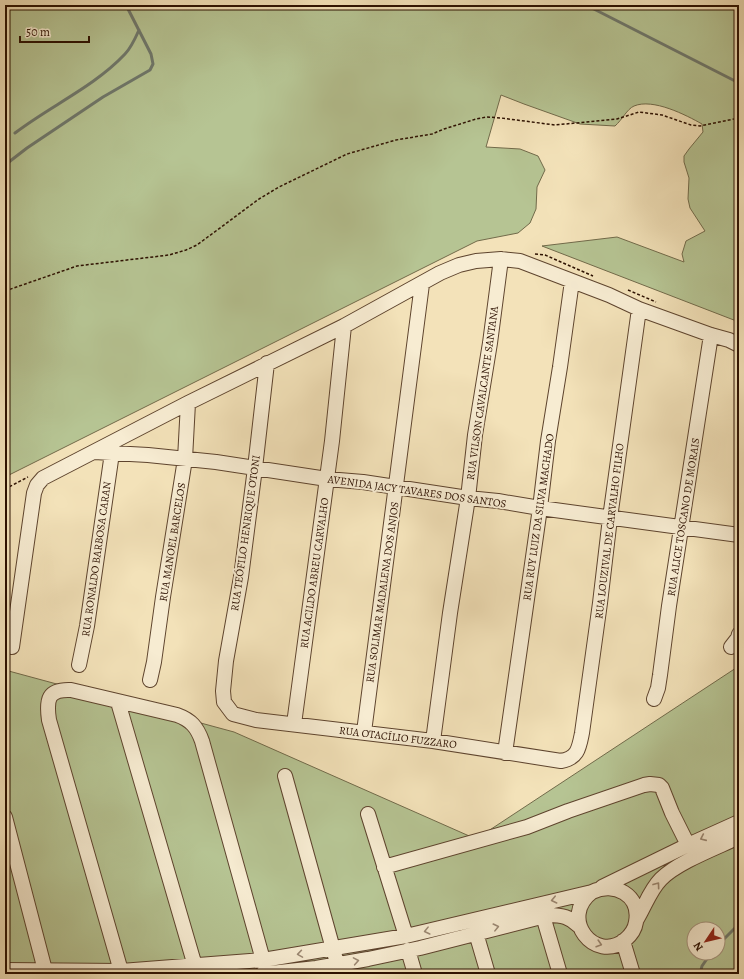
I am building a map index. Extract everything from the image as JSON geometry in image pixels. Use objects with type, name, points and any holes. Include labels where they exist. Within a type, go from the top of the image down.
[{"type":"street","points":[[12,647],[34,492],[37,485],[43,478],[267,363],[344,326],[440,273],[460,265],[481,260],[501,259],[520,261],[609,295],[639,309],[710,335],[729,340],[739,345]]},
{"type":"street","name":"RUA VILSON CAVALCANTE SANTANA","points":[[433,741],[501,259]]},
{"type":"street","name":"RUA RUY LUIZ DA SILVA MACHADO","points":[[505,753],[540,508],[548,441],[572,281]]},
{"type":"street","name":"RUA SOLIMAR MADALENA DOS ANJOS","points":[[364,732],[422,284]]},
{"type":"street","name":"RUA LOUZIVAL DE CARVALHO FILHO","points":[[577,753],[582,733],[639,309]]},
{"type":"street","name":"RUA ACILDO ABREU CARVALHO","points":[[294,724],[328,479],[344,326]]},
{"type":"street","name":"RUA ALICE TOSCANO DE MORAIS","points":[[654,699],[658,688],[660,675],[664,637],[710,335]]},
{"type":"street","name":"RUA TEÓFILO HENRIQUE OTONI","points":[[224,702],[223,691],[226,661],[241,577],[267,363]]},
{"type":"street","name":"RUA MANOEL BARCELOS","points":[[150,680],[185,459],[188,403]]},
{"type":"street","name":"AVENIDA JACY TAVARES DOS SANTOS","points":[[94,452],[148,455],[255,468],[739,535]]},
{"type":"street","name":"RUA RONALDO BARBOSA CARAN","points":[[79,665],[88,618],[112,453]]},
{"type":"street","points":[[731,647],[738,638],[739,634]]},
{"type":"street","points":[[121,971],[48,720],[47,707],[50,698],[54,693],[61,690],[71,690],[186,718],[194,724],[199,732],[266,970]]},
{"type":"street","points":[[118,702],[195,966]]},
{"type":"street","name":"RUA OTACÍLIO FUZZARO","points":[[224,702],[233,714],[256,720],[433,741],[561,762],[577,753]]},
{"type":"street","points":[[285,776],[338,969]]},
{"type":"street","points":[[384,867],[521,829],[574,808],[629,789],[650,784],[659,785],[662,788],[672,813],[688,845]]},
{"type":"street","points":[[368,814],[406,936]]},
{"type":"street","points":[[5,818],[46,972]]},
{"type":"street","points":[[579,926],[578,913],[580,906],[583,900],[595,890],[739,822]]},
{"type":"street","points":[[5,970],[46,972],[121,971],[195,966],[266,970],[338,969],[549,915],[561,915],[572,920],[579,926],[586,937],[597,944],[611,946],[623,942],[633,932],[637,919],[652,891],[661,879],[685,863],[739,837]]},
{"type":"street","points":[[266,970],[333,949],[406,936],[604,887],[616,888],[627,895],[634,905],[637,919]]},
{"type":"street","points":[[543,916],[560,974]]},
{"type":"street","points":[[476,933],[488,974]]},
{"type":"street","points":[[623,942],[633,974]]},
{"type":"street","points":[[408,950],[415,974]]},
{"type":"path","points":[[5,291],[77,266],[169,255],[186,250],[197,245],[259,200],[280,187],[347,154],[396,140],[432,134],[444,128],[476,119],[487,117],[546,124],[562,124],[617,119],[639,112],[662,115],[691,125],[700,126],[739,118]]},
{"type":"path","points":[[530,253],[545,256],[595,276]]},
{"type":"path","points":[[624,288],[660,304]]},
{"type":"path","points":[[5,489],[33,474]]},
{"type":"green space","points":[[5,5],[739,5],[739,322],[542,246],[617,237],[684,262],[682,254],[686,241],[705,231],[690,208],[688,199],[689,178],[684,162],[684,156],[703,132],[702,124],[687,116],[660,106],[642,104],[631,107],[615,126],[580,124],[501,95],[486,147],[520,149],[538,156],[545,170],[537,187],[536,209],[530,223],[518,233],[477,241],[5,477]]},
{"type":"green space","points":[[739,666],[739,974],[5,974],[5,670],[234,732],[476,839]]},
{"type":"waterway","points":[[5,165],[27,148],[103,97],[150,70],[153,64],[151,54],[126,5]]},
{"type":"waterway","points":[[586,5],[739,83]]},
{"type":"waterway","points":[[15,133],[86,86],[113,66],[129,49],[139,30]]},
{"type":"waterway","points":[[726,937],[739,924]]},
{"type":"waterway","points":[[700,974],[702,966],[705,961]]}]
